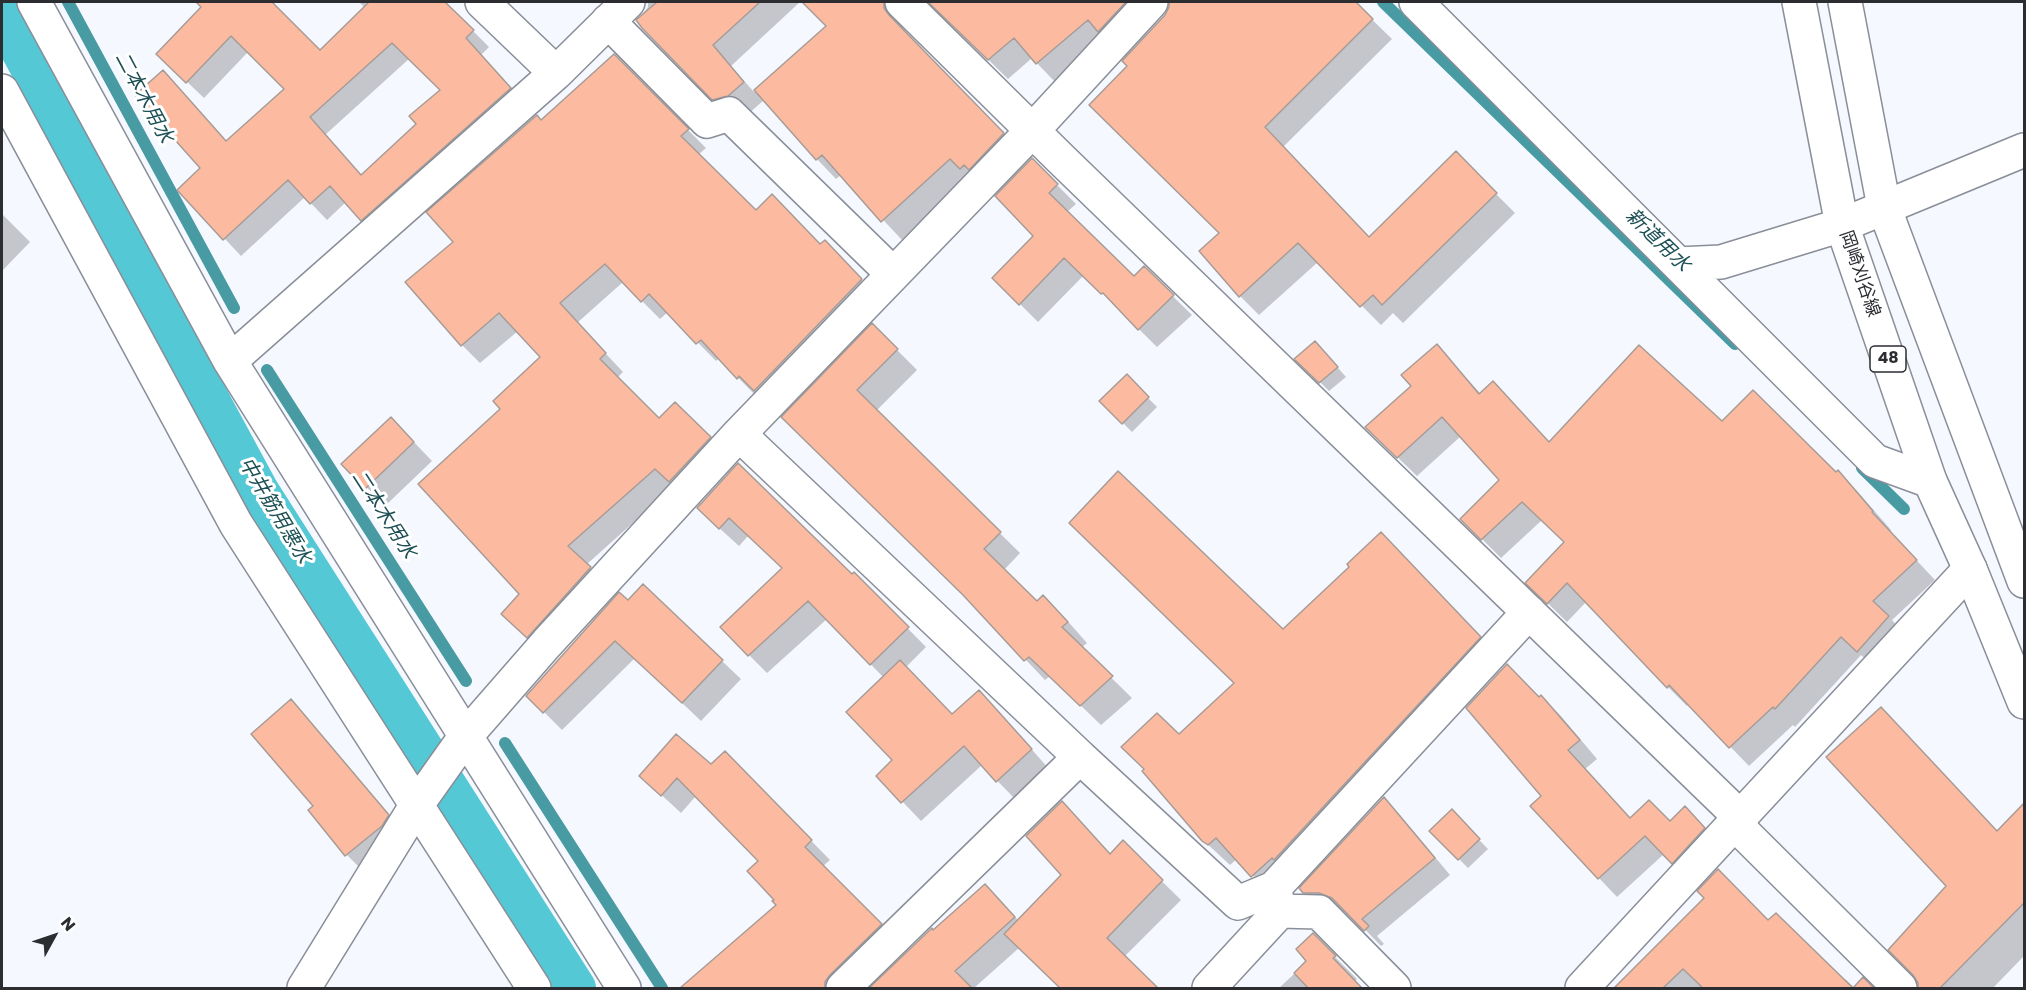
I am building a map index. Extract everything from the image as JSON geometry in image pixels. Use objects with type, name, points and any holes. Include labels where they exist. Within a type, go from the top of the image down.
[{"type":"street","points":[[34,2],[230,361],[624,988]]},
{"type":"street","points":[[482,2],[556,73]]},
{"type":"street","points":[[902,2],[1739,816],[1743,832],[1900,988]]},
{"type":"street","points":[[304,988],[416,806],[465,737],[547,643],[739,434],[1032,130],[1151,2]]},
{"type":"street","points":[[1416,2],[1875,461],[1930,481]]},
{"type":"street","name":"岡崎刈谷線","points":[[1799,2],[1842,225],[1930,481],[1970,568],[2025,702]]},
{"type":"street","points":[[1845,2],[1884,207],[2025,581]]},
{"type":"street","points":[[230,361],[556,73],[618,11],[707,121],[729,114],[893,274]]},
{"type":"street","points":[[2,91],[236,524],[534,988]]},
{"type":"street","points":[[1678,264],[1722,262],[1842,225],[2025,150]]},
{"type":"street","points":[[739,434],[1080,757],[1239,903],[1277,899],[1319,912],[1394,988]]},
{"type":"street","points":[[1582,988],[1970,568]]},
{"type":"street","points":[[1209,988],[1277,899],[1529,612]]},
{"type":"street","points":[[843,988],[1080,757]]},
{"type":"building","points":[[196,2],[272,2],[320,50],[369,2],[445,2],[474,30],[466,38],[511,88],[361,221],[330,186],[310,204],[288,180],[223,240],[177,190],[200,168],[135,95],[163,70],[226,141],[284,89],[231,36],[186,83],[156,54],[201,7]],"holes":[[[392,43],[440,90],[409,116],[416,124],[361,175],[310,117]]]},
{"type":"building","points":[[657,2],[760,2],[713,45],[744,82],[728,96],[712,100],[636,20]]},
{"type":"building","points":[[802,2],[884,2],[884,8],[889,15],[1004,133],[969,170],[964,165],[960,169],[950,159],[881,222],[822,155],[816,160],[754,90],[826,26]]},
{"type":"building","points":[[928,2],[1126,2],[1098,32],[1088,20],[1036,64],[1014,38],[988,60]]},
{"type":"building","points":[[1169,2],[1356,2],[1373,19],[1265,127],[1369,237],[1456,151],[1497,193],[1382,305],[1373,295],[1360,307],[1298,243],[1239,297],[1199,251],[1219,233],[1089,105],[1127,66],[1122,61],[1165,15]]},
{"type":"building","points":[[614,54],[689,129],[681,136],[756,210],[772,194],[820,244],[825,240],[862,279],[754,391],[739,376],[737,379],[701,340],[696,344],[649,294],[641,302],[605,264],[560,303],[606,353],[600,359],[659,418],[675,402],[711,437],[669,482],[655,469],[568,546],[591,567],[527,638],[501,614],[519,594],[418,484],[500,409],[493,401],[540,357],[499,313],[461,346],[405,282],[453,242],[426,212],[537,115],[541,120]]},
{"type":"building","points":[[1032,158],[1058,184],[1049,193],[1134,276],[1144,266],[1174,295],[1138,330],[1103,293],[1101,294],[1064,258],[1019,305],[992,278],[1033,236],[995,196]]},
{"type":"building","points":[[872,323],[898,349],[857,390],[1001,532],[984,549],[1037,601],[1043,595],[1068,622],[1062,627],[1113,676],[1080,706],[1029,657],[1024,661],[963,595],[781,417]]},
{"type":"building","points":[[1315,341],[1338,367],[1319,383],[1294,359]]},
{"type":"building","points":[[1437,344],[1479,394],[1493,381],[1549,442],[1639,345],[1722,421],[1753,390],[1836,472],[1838,470],[1872,512],[1917,560],[1873,601],[1889,616],[1857,652],[1841,637],[1775,709],[1773,707],[1729,748],[1669,685],[1667,688],[1567,583],[1547,604],[1525,583],[1564,542],[1522,502],[1481,540],[1460,519],[1499,480],[1442,417],[1397,458],[1365,427],[1411,386],[1401,375]]},
{"type":"building","points":[[1127,374],[1149,397],[1122,424],[1099,401]]},
{"type":"building","points":[[391,417],[414,442],[365,489],[341,464]]},
{"type":"building","points":[[738,463],[909,627],[870,665],[808,601],[748,656],[720,627],[782,568],[729,518],[719,529],[697,508]]},
{"type":"building","points":[[1118,471],[1283,629],[1349,567],[1347,564],[1381,532],[1481,637],[1274,860],[1272,858],[1251,877],[1216,838],[1208,845],[1202,841],[1142,771],[1144,769],[1121,747],[1157,713],[1179,734],[1234,683],[1069,523]]},
{"type":"building","points":[[643,584],[723,660],[682,703],[615,641],[543,713],[526,696],[619,592],[628,600]]},
{"type":"building","points":[[900,660],[952,714],[979,690],[1032,749],[996,782],[964,746],[901,803],[876,776],[892,760],[846,712]]},
{"type":"building","points":[[1507,664],[1539,697],[1541,695],[1580,740],[1568,750],[1630,818],[1649,800],[1670,821],[1685,806],[1705,828],[1672,864],[1645,836],[1598,879],[1530,806],[1541,796],[1466,708]]},
{"type":"building","points":[[291,699],[389,815],[382,826],[345,856],[308,810],[313,806],[251,734]]},
{"type":"building","points":[[1881,707],[1997,831],[2025,802],[2025,902],[1940,988],[1918,988],[1913,975],[1888,950],[1946,886],[1826,757]]},
{"type":"building","points":[[676,734],[711,764],[725,751],[812,840],[805,847],[882,924],[830,975],[825,982],[825,988],[680,988],[776,905],[747,871],[758,861],[677,778],[661,796],[639,776]]},
{"type":"building","points":[[1384,797],[1435,858],[1362,919],[1369,926],[1364,931],[1332,898],[1319,893],[1303,893],[1299,888]]},
{"type":"building","points":[[1062,801],[1110,854],[1123,840],[1163,880],[1107,938],[1158,988],[1060,988],[1004,934],[1061,875],[1026,836]]},
{"type":"building","points":[[1452,809],[1480,839],[1458,860],[1429,831]]},
{"type":"building","points":[[1718,869],[1768,920],[1776,913],[1853,988],[1703,988],[1683,969],[1663,988],[1614,988],[1704,898],[1697,891]]},
{"type":"building","points":[[985,884],[1015,917],[955,971],[972,988],[869,988],[932,928],[933,930]]},
{"type":"building","points":[[1313,933],[1336,956],[1333,958],[1362,988],[1308,988],[1294,973],[1306,961],[1296,949]]},
{"type":"building","points":[[1863,977],[1874,988],[1853,988]]},
{"type":"waterway","name":"二本木用水","points":[[68,2],[234,308]]},
{"type":"waterway","name":"新道用水","points":[[1383,2],[1735,344]]},
{"type":"waterway","name":"中井筋用悪水","points":[[2,16],[259,491],[576,988]]},
{"type":"waterway","name":"二本木用水","points":[[267,370],[466,681]]},
{"type":"waterway","name":"新道用水","points":[[1862,468],[1904,509]]},
{"type":"waterway","name":"二本木用水","points":[[505,743],[662,988]]}]
